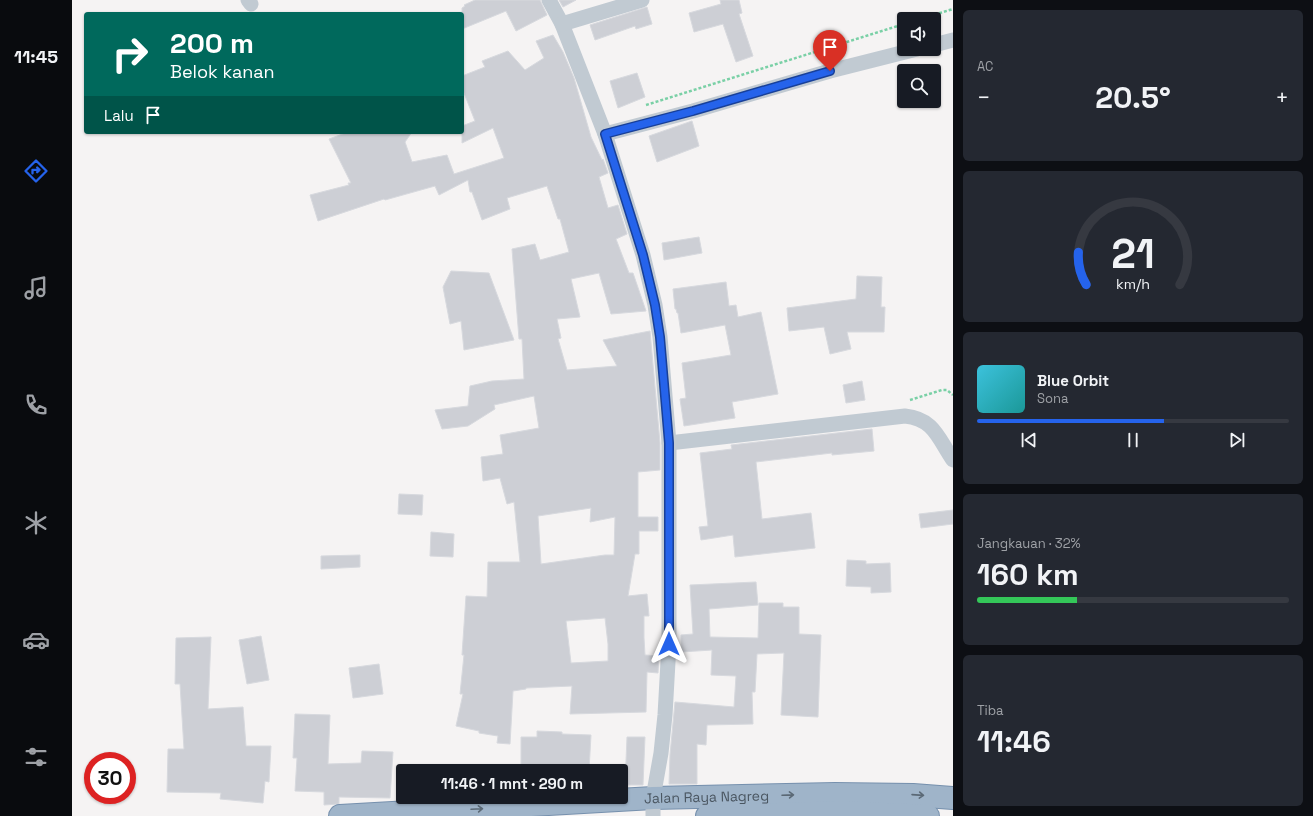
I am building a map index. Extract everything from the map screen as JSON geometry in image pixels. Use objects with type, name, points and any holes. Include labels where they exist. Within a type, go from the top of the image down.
[{"type":"highway","name":"Jalan Raya Nagreg","points":[[340,816],[653,807],[835,794],[913,795],[953,798]]},
{"type":"highway","name":"Jalan Raya Nagreg","points":[[707,816],[844,812],[928,816]]},
{"type":"street","points":[[549,0],[562,24],[605,134],[643,255],[655,305],[660,337],[669,443],[669,644],[665,715],[653,807]]},
{"type":"street","points":[[562,24],[642,0]]},
{"type":"street","points":[[941,43],[953,40]]},
{"type":"street","points":[[605,134],[693,111],[830,71],[897,54]]},
{"type":"street","points":[[669,443],[905,416],[923,420],[931,427],[940,438],[953,460]]},
{"type":"path","points":[[941,13],[953,9]]},
{"type":"path","points":[[668,98],[897,26]]},
{"type":"path","points":[[913,399],[942,390],[946,390],[953,395]]},
{"type":"building","points":[[475,0],[540,0],[547,15],[516,31],[506,11],[464,28],[464,12],[462,12],[462,8],[465,6],[464,5]]},
{"type":"building","points":[[559,0],[576,0],[563,7]]},
{"type":"building","points":[[720,0],[739,0],[742,13],[739,14],[753,56],[736,62],[723,24],[694,32],[689,13],[721,4]]},
{"type":"building","points":[[647,7],[652,24],[636,29],[635,26],[595,40],[590,25]]},
{"type":"building","points":[[553,35],[563,52],[574,78],[591,137],[602,160],[603,159],[608,173],[599,177],[608,208],[618,205],[627,234],[616,239],[629,273],[633,273],[646,311],[611,314],[599,273],[571,279],[580,317],[557,319],[561,338],[558,339],[567,370],[617,366],[603,340],[650,331],[660,443],[660,470],[638,472],[638,517],[658,517],[658,531],[639,531],[639,554],[635,554],[628,596],[647,594],[649,616],[644,616],[645,655],[659,656],[658,673],[647,672],[646,712],[570,714],[572,686],[526,688],[513,691],[510,744],[497,743],[498,736],[479,733],[479,731],[456,726],[463,694],[460,694],[464,655],[462,655],[466,596],[487,597],[488,562],[520,562],[514,502],[507,504],[500,478],[483,481],[481,457],[503,454],[500,435],[539,428],[534,396],[494,405],[495,409],[468,426],[442,429],[435,410],[468,406],[470,386],[492,381],[524,379],[522,339],[519,339],[512,249],[535,244],[540,260],[569,252],[560,219],[558,219],[547,186],[507,198],[510,209],[482,220],[472,192],[470,192],[468,180],[439,195],[435,186],[385,200],[384,199],[318,221],[310,195],[349,185],[348,183],[351,183],[329,139],[343,134],[411,134],[405,142],[412,162],[447,155],[454,174],[504,158],[493,128],[462,143],[464,125],[475,121],[464,93],[464,75],[485,67],[482,61],[508,51],[525,70],[544,58],[536,41]],"holes":[[[591,508],[590,522],[615,517],[614,555],[541,564],[538,516]],[[605,618],[608,661],[571,663],[566,621]]]},
{"type":"building","points":[[637,73],[645,97],[618,108],[610,81]]},
{"type":"building","points":[[692,121],[699,146],[657,162],[649,136]]},
{"type":"building","points":[[699,237],[702,253],[664,260],[662,243]]},
{"type":"building","points":[[451,271],[489,273],[514,340],[464,350],[461,321],[450,324],[443,287]]},
{"type":"building","points":[[857,276],[882,277],[881,307],[885,307],[884,332],[847,332],[851,349],[830,354],[824,327],[789,331],[787,308],[856,299]]},
{"type":"building","points":[[726,282],[729,306],[736,305],[738,317],[761,312],[778,394],[732,402],[735,418],[684,426],[680,399],[686,398],[682,363],[731,355],[725,325],[681,333],[678,313],[675,309],[673,289]]},
{"type":"building","points":[[862,381],[865,400],[846,403],[843,385]]},
{"type":"building","points":[[872,429],[874,451],[832,455],[832,453],[756,462],[762,519],[811,513],[815,548],[735,557],[733,535],[701,540],[699,527],[708,526],[700,453],[732,449],[731,445]]},
{"type":"building","points":[[399,494],[423,495],[422,515],[398,514]]},
{"type":"building","points":[[953,510],[953,524],[921,528],[919,514]]},
{"type":"building","points":[[431,532],[454,534],[453,557],[430,556]]},
{"type":"building","points":[[360,555],[360,567],[321,569],[321,556]]},
{"type":"building","points":[[847,560],[866,561],[866,564],[890,563],[891,592],[871,593],[871,587],[846,586]]},
{"type":"building","points":[[756,582],[758,605],[709,609],[710,637],[758,638],[759,603],[783,603],[783,607],[799,607],[799,634],[821,635],[818,717],[781,715],[784,653],[757,654],[755,692],[752,692],[753,724],[707,725],[706,745],[697,744],[697,784],[669,784],[675,702],[734,707],[736,676],[711,675],[712,650],[681,652],[681,635],[693,634],[690,585]]},
{"type":"building","points":[[261,636],[269,680],[247,684],[239,640]]},
{"type":"building","points":[[211,637],[208,709],[243,707],[246,746],[271,746],[269,782],[265,781],[263,803],[220,799],[221,793],[167,792],[168,749],[184,749],[180,684],[175,684],[176,638]]},
{"type":"building","points":[[379,664],[383,694],[353,698],[349,668]]},
{"type":"building","points":[[295,714],[330,715],[328,764],[361,763],[362,751],[393,752],[390,798],[339,797],[339,804],[324,805],[324,792],[295,791],[297,758],[293,758]]},
{"type":"building","points":[[537,731],[591,735],[589,764],[521,764],[521,737],[537,737]]},
{"type":"building","points":[[627,737],[645,737],[643,785],[628,785],[628,764],[626,764]]},
{"type":"route","points":[[669,644],[669,443],[661,363],[660,337],[655,305],[643,255],[605,134],[693,111],[830,71]]}]
